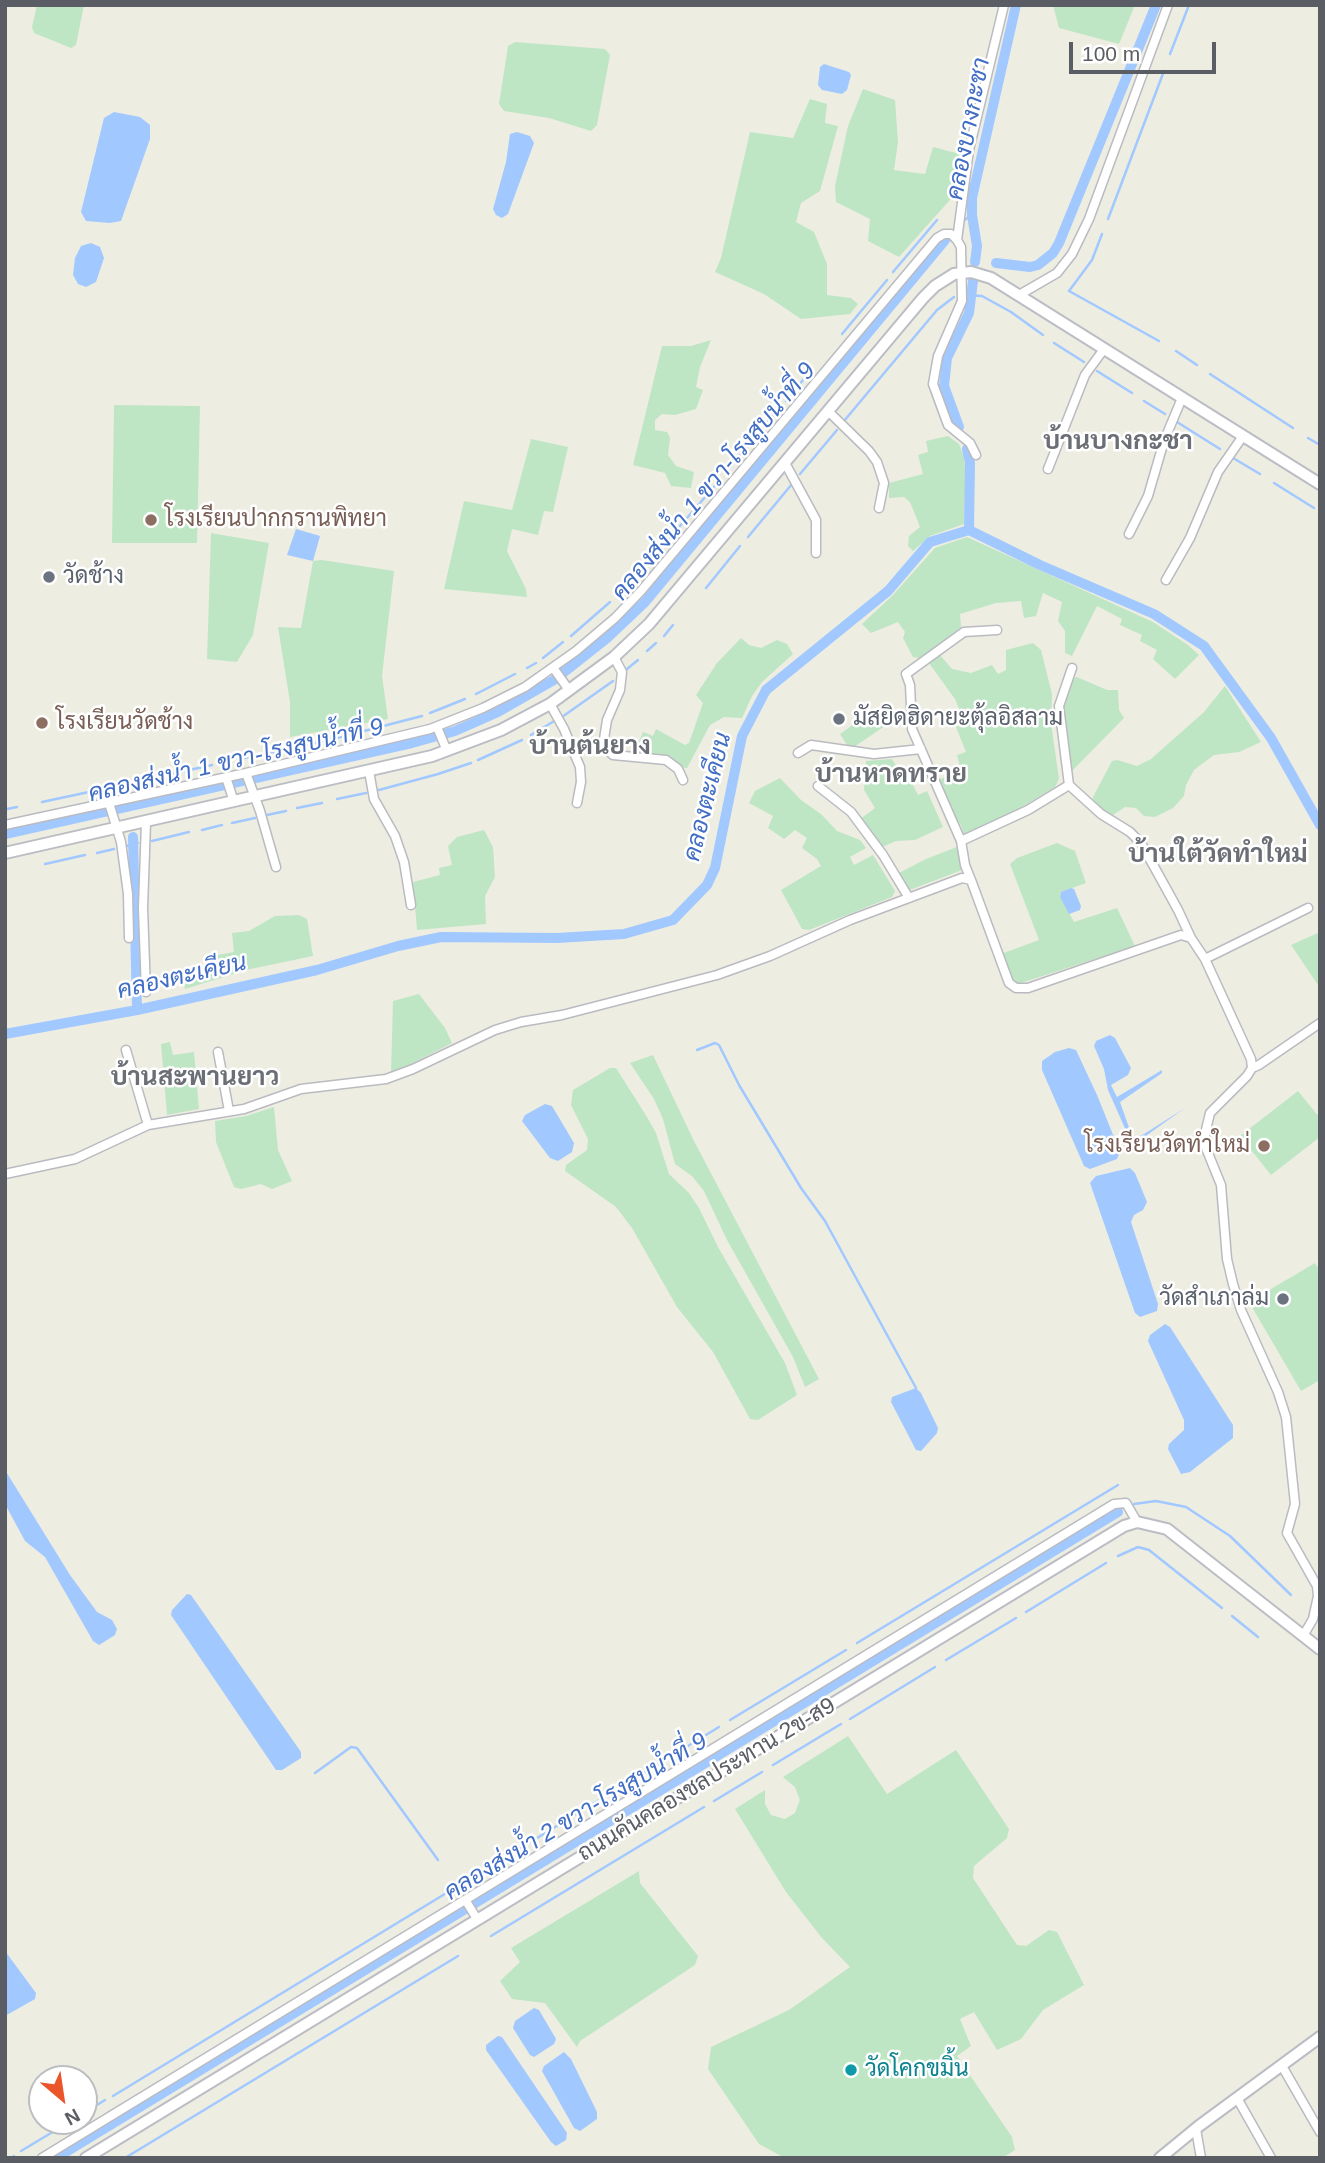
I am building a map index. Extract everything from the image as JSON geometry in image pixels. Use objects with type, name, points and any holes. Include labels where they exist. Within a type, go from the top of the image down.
[{"type":"street","points":[[976,455],[970,443],[948,425],[933,384],[938,356],[962,302],[962,257],[957,240],[969,150],[1004,5]]},
{"type":"street","points":[[1019,295],[1057,273],[1072,254],[1089,219],[1168,5]]},
{"type":"street","points":[[5,825],[246,775],[438,729],[555,671],[615,618],[657,574],[937,238],[951,234],[957,240]]},
{"type":"street","points":[[5,853],[115,824],[146,822],[233,797],[369,771],[501,730],[550,704],[566,687],[614,657],[649,624],[923,298],[944,279],[962,272],[990,278],[1019,295],[1320,484]]},
{"type":"street","points":[[1048,469],[1085,375],[1104,349]]},
{"type":"street","points":[[1129,534],[1148,496],[1164,441],[1182,398]]},
{"type":"street","points":[[828,411],[877,462],[884,483],[879,508]]},
{"type":"street","points":[[1166,580],[1190,538],[1218,472],[1243,436]]},
{"type":"street","points":[[785,463],[816,520],[816,553]]},
{"type":"street","points":[[997,630],[964,632],[906,674],[910,685],[912,729],[961,841],[965,865],[1009,983],[1016,988],[1028,988],[1181,935],[1191,938]]},
{"type":"street","points":[[614,657],[622,672],[620,690],[607,720],[604,739],[606,749],[613,755],[666,760],[678,769],[684,780]]},
{"type":"street","points":[[1072,668],[1059,706],[1069,785],[1101,814],[1130,832],[1141,843],[1191,938],[1205,959],[1251,1059],[1252,1068],[1247,1076],[1210,1112],[1205,1134],[1206,1148],[1221,1185],[1227,1259],[1233,1284],[1241,1310],[1279,1392],[1286,1417],[1295,1495],[1287,1533],[1317,1586],[1318,1596],[1313,1619],[1303,1636]]},
{"type":"street","points":[[555,671],[566,687]]},
{"type":"street","points":[[550,704],[573,747],[580,768],[582,782],[577,803]]},
{"type":"street","points":[[438,729],[445,747]]},
{"type":"street","points":[[799,753],[811,745],[874,754],[920,749]]},
{"type":"street","points":[[369,771],[374,799],[395,836],[404,862],[411,905]]},
{"type":"street","points":[[246,775],[276,867]]},
{"type":"street","points":[[227,779],[233,797]]},
{"type":"street","points":[[961,841],[1028,810],[1069,785]]},
{"type":"street","points":[[818,786],[851,813],[883,855],[908,898]]},
{"type":"street","points":[[109,805],[128,894],[129,938]]},
{"type":"street","points":[[146,822],[143,908],[146,992]]},
{"type":"street","points":[[5,1174],[75,1159],[148,1125],[262,1104],[300,1089],[386,1079],[495,1030],[605,1005],[717,975],[770,956],[850,920],[908,898],[962,878],[971,880]]},
{"type":"street","points":[[1205,959],[1308,908]]},
{"type":"street","points":[[1252,1068],[1259,1066],[1320,1023]]},
{"type":"street","points":[[126,1051],[148,1125]]},
{"type":"street","points":[[218,1052],[229,1111]]},
{"type":"street","points":[[42,2158],[467,1902],[1114,1504],[1126,1503],[1137,1522],[1156,1525],[1174,1535],[1320,1649]]},
{"type":"street","name":"ถนนคันคลองชลประทาน 2ข-ส9","points":[[86,2158],[476,1917],[1111,1534],[1137,1522]]},
{"type":"street","points":[[467,1902],[476,1917]]},
{"type":"street","points":[[1160,2158],[1320,2037]]},
{"type":"street","points":[[1282,2066],[1320,2132]]},
{"type":"street","points":[[1237,2098],[1271,2158]]},
{"type":"street","points":[[1196,2129],[1201,2158]]},
{"type":"green space","points":[[37,5],[84,5],[76,45],[71,48],[34,33],[32,27]]},
{"type":"green space","points":[[1053,5],[1135,5],[1119,44],[1059,28]]},
{"type":"green space","points":[[515,42],[605,49],[610,55],[597,125],[591,131],[549,118],[504,111],[499,104],[508,46]]},
{"type":"green space","points":[[863,89],[895,100],[898,142],[894,170],[925,174],[933,147],[960,154],[962,158],[957,192],[899,257],[868,241],[870,219],[836,202],[835,186],[848,126]]},
{"type":"green space","points":[[810,99],[827,104],[825,123],[838,126],[820,191],[801,203],[796,222],[814,232],[827,264],[827,295],[851,298],[858,304],[850,314],[801,319],[764,294],[715,272],[721,258],[750,132],[793,138]]},
{"type":"green space","points":[[711,340],[700,367],[696,387],[703,390],[696,409],[675,415],[662,414],[655,420],[655,430],[667,432],[670,438],[668,455],[676,466],[694,472],[691,488],[671,486],[665,473],[633,465],[662,346],[691,346]]},
{"type":"green space","points":[[114,405],[200,406],[197,543],[112,543]]},
{"type":"green space","points":[[948,436],[959,444],[964,457],[964,524],[930,536],[913,551],[908,546],[909,536],[920,527],[910,502],[904,497],[889,498],[889,483],[923,474],[918,455],[928,452],[926,441]]},
{"type":"green space","points":[[531,439],[568,447],[553,512],[544,511],[538,535],[512,529],[507,551],[526,589],[527,597],[444,589],[464,501],[512,510]]},
{"type":"green space","points":[[211,533],[269,543],[253,635],[237,662],[207,659]]},
{"type":"green space","points":[[967,537],[1153,622],[1199,655],[1175,679],[1153,659],[1157,650],[1140,641],[1142,635],[1120,625],[1122,619],[1097,606],[1072,656],[1065,653],[1065,631],[1058,621],[1062,602],[1043,593],[1036,616],[1024,618],[1021,601],[996,603],[960,614],[961,627],[934,648],[952,669],[971,673],[992,665],[998,674],[1006,670],[1006,650],[1033,643],[1041,650],[1052,694],[1051,723],[1059,779],[1055,787],[1007,816],[964,834],[960,823],[952,826],[935,781],[961,771],[957,755],[966,752],[956,727],[964,721],[955,699],[926,659],[913,657],[903,638],[905,632],[898,622],[871,633],[862,624],[892,596],[935,548]]},
{"type":"green space","points":[[313,561],[394,571],[382,676],[388,719],[290,737],[290,702],[278,627],[301,628]]},
{"type":"green space","points":[[741,638],[749,645],[761,648],[777,640],[787,644],[793,654],[762,682],[742,718],[724,717],[710,725],[687,768],[679,767],[663,757],[635,752],[643,732],[653,736],[656,729],[685,745],[689,743],[703,703],[696,695],[717,663]]},
{"type":"green space","points":[[1077,677],[1107,690],[1118,690],[1119,710],[1124,718],[1070,773],[1062,704],[1072,679]]},
{"type":"green space","points":[[1225,686],[1261,742],[1239,752],[1214,755],[1194,770],[1184,796],[1173,808],[1155,817],[1144,816],[1136,808],[1125,807],[1113,815],[1102,812],[1094,805],[1093,797],[1112,761],[1137,766],[1151,759],[1204,712]]},
{"type":"green space","points":[[875,709],[885,726],[854,747],[847,745],[840,734]]},
{"type":"green space","points":[[892,759],[904,779],[909,777],[918,795],[927,791],[943,827],[915,840],[896,841],[880,848],[859,820],[875,808],[864,790],[866,761]]},
{"type":"green space","points":[[780,778],[837,831],[860,840],[866,848],[850,857],[854,865],[873,855],[895,891],[892,897],[809,930],[802,929],[781,890],[821,866],[817,859],[802,848],[807,838],[795,830],[784,839],[768,828],[773,816],[749,803],[755,791]]},
{"type":"green space","points":[[484,830],[493,847],[495,877],[485,896],[486,924],[417,930],[413,882],[440,875],[439,868],[452,865],[448,846],[457,837]]},
{"type":"green space","points":[[1057,843],[1075,851],[1086,883],[1061,892],[1060,896],[1074,922],[1117,908],[1135,946],[1018,984],[1009,979],[1001,954],[1039,940],[1010,864],[1017,858]]},
{"type":"green space","points":[[962,845],[970,867],[907,891],[897,874]]},
{"type":"green space","points":[[299,915],[307,919],[313,956],[246,970],[185,989],[182,971],[212,965],[212,956],[234,952],[232,933],[249,931],[275,916]]},
{"type":"green space","points":[[1320,932],[1320,988],[1291,945]]},
{"type":"green space","points":[[419,994],[445,1028],[452,1043],[391,1072],[393,1001]]},
{"type":"green space","points":[[170,1042],[173,1055],[194,1052],[199,1109],[167,1115],[161,1044]]},
{"type":"green space","points":[[653,1055],[693,1139],[819,1379],[805,1387],[793,1357],[727,1240],[704,1191],[692,1176],[675,1164],[663,1119],[654,1099],[630,1063]]},
{"type":"green space","points":[[610,1068],[616,1068],[647,1117],[656,1133],[669,1174],[689,1193],[699,1208],[718,1247],[785,1363],[797,1395],[758,1420],[750,1419],[713,1352],[677,1307],[632,1228],[616,1207],[565,1171],[566,1165],[587,1150],[588,1139],[571,1105],[573,1090]]},
{"type":"green space","points":[[1298,1091],[1320,1118],[1320,1137],[1271,1175],[1240,1136]]},
{"type":"green space","points":[[274,1107],[278,1150],[292,1181],[272,1189],[261,1184],[241,1189],[234,1187],[216,1142],[215,1121],[246,1116]]},
{"type":"green space","points":[[1315,1263],[1320,1271],[1320,1380],[1301,1391],[1249,1302]]},
{"type":"green space","points":[[848,1736],[887,1794],[956,1750],[1009,1829],[1007,1838],[974,1866],[973,1878],[1017,1945],[1026,1946],[1049,1930],[1057,1932],[1084,1985],[1043,2010],[1021,2039],[997,2050],[974,2012],[960,2019],[971,2046],[957,2056],[1012,2137],[1015,2150],[1002,2158],[785,2158],[759,2144],[708,2069],[711,2047],[789,2010],[850,1967],[822,1938],[786,1892],[735,1809],[765,1790],[765,1804],[771,1815],[785,1819],[795,1813],[800,1800],[795,1787],[783,1777]]},
{"type":"green space","points":[[639,1871],[640,1883],[698,1956],[695,1965],[580,2041],[577,2047],[545,2003],[512,1999],[500,1981],[520,1962],[511,1948]]},
{"type":"water","points":[[824,64],[851,75],[847,90],[842,94],[822,90],[818,85],[820,67]]},
{"type":"water","points":[[114,112],[140,117],[150,125],[150,139],[121,221],[86,221],[81,212],[104,118]]},
{"type":"water","points":[[517,132],[530,136],[534,143],[508,214],[502,218],[496,215],[493,209],[506,162],[510,134]]},
{"type":"water","points":[[91,243],[100,247],[104,258],[96,282],[86,287],[78,284],[73,275],[75,258],[81,246]]},
{"type":"water","points":[[296,529],[320,536],[313,561],[287,555]]},
{"type":"water","points":[[1074,889],[1081,906],[1080,910],[1069,914],[1060,897],[1061,892]]},
{"type":"water","points":[[1110,1035],[1115,1038],[1131,1068],[1128,1075],[1111,1085],[1117,1097],[1162,1070],[1162,1073],[1120,1102],[1132,1136],[1135,1138],[1144,1134],[1185,1108],[1140,1140],[1131,1142],[1108,1090],[1104,1069],[1094,1046],[1096,1041]]},
{"type":"water","points":[[1069,1048],[1076,1050],[1120,1152],[1117,1159],[1090,1169],[1084,1166],[1042,1070],[1042,1061],[1055,1052]]},
{"type":"water","points":[[545,1104],[552,1106],[574,1143],[572,1152],[558,1161],[550,1158],[522,1121],[525,1115]]},
{"type":"water","points":[[1130,1168],[1135,1173],[1147,1202],[1131,1222],[1158,1304],[1157,1311],[1140,1317],[1135,1313],[1090,1183],[1096,1176]]},
{"type":"water","points":[[1165,1324],[1170,1327],[1233,1425],[1233,1438],[1190,1472],[1181,1474],[1168,1449],[1169,1444],[1184,1430],[1184,1420],[1148,1341],[1150,1335]]},
{"type":"water","points":[[916,1388],[938,1428],[937,1433],[921,1451],[916,1450],[891,1402],[892,1397]]},
{"type":"water","points":[[5,1470],[70,1575],[97,1612],[112,1620],[117,1629],[115,1635],[99,1645],[93,1641],[45,1557],[25,1541],[5,1504]]},
{"type":"water","points":[[187,1594],[191,1595],[301,1752],[301,1758],[282,1770],[276,1770],[171,1615],[172,1610]]},
{"type":"water","points":[[5,1951],[36,1993],[35,1999],[5,2016]]},
{"type":"water","points":[[534,2008],[539,2010],[556,2039],[554,2044],[534,2057],[513,2028],[515,2021]]},
{"type":"water","points":[[498,2036],[502,2037],[567,2133],[566,2140],[556,2146],[486,2050],[486,2045]]},
{"type":"water","points":[[564,2052],[571,2059],[597,2112],[597,2119],[580,2131],[574,2128],[542,2071],[544,2066]]},
{"type":"waterway","name":"คลองบางกะชา","points":[[975,262],[977,246],[972,198],[1016,5]]},
{"type":"waterway","name":"คลองส่งน้ำ 1 ขวา-โรงสูบน้ำที่ 9","points":[[996,263],[1030,267],[1038,265],[1053,253],[1156,5]]},
{"type":"waterway","points":[[1170,54],[1189,5]]},
{"type":"waterway","points":[[1108,219],[1164,71]]},
{"type":"waterway","points":[[963,221],[972,215]]},
{"type":"waterway","points":[[893,272],[937,220]]},
{"type":"waterway","points":[[1102,234],[1092,260],[1069,291],[1159,341]]},
{"type":"waterway","name":"คลองส่งน้ำ 1 ขวา-โรงสูบน้ำที่ 9","points":[[5,834],[412,743],[455,731],[498,712],[554,680],[607,638],[645,602],[945,240]]},
{"type":"waterway","points":[[842,334],[887,280]]},
{"type":"waterway","name":"คลองบางกะชา","points":[[959,427],[944,386],[947,358],[969,313],[973,281]]},
{"type":"waterway","points":[[966,295],[982,296],[1011,312],[1043,335]]},
{"type":"waterway","points":[[844,421],[937,310],[954,297]]},
{"type":"waterway","points":[[1054,343],[1084,362]]},
{"type":"waterway","points":[[1176,351],[1197,365]]},
{"type":"waterway","points":[[1097,371],[1132,393]]},
{"type":"waterway","points":[[1210,374],[1293,428]]},
{"type":"waterway","points":[[786,401],[807,375]]},
{"type":"waterway","points":[[1144,401],[1165,414]]},
{"type":"waterway","points":[[727,471],[776,412]]},
{"type":"waterway","points":[[1177,422],[1220,449]]},
{"type":"waterway","points":[[800,474],[837,430]]},
{"type":"waterway","points":[[1308,438],[1320,445]]},
{"type":"waterway","name":"คลองบางกะชา","points":[[967,449],[970,463],[969,530]]},
{"type":"waterway","points":[[1233,458],[1260,474]]},
{"type":"waterway","points":[[653,557],[720,480]]},
{"type":"waterway","points":[[1274,483],[1314,508]]},
{"type":"waterway","points":[[748,537],[792,484]]},
{"type":"waterway","name":"คลองตะเคียน","points":[[5,1034],[137,1010],[317,970],[398,946],[441,937],[557,938],[624,934],[673,920],[707,885],[715,868],[742,736],[766,690],[888,591],[930,542],[969,530],[1040,565],[1154,614],[1204,646],[1271,738],[1320,825]]},
{"type":"waterway","points":[[706,588],[740,546]]},
{"type":"waterway","points":[[617,596],[645,566]]},
{"type":"waterway","points":[[571,636],[610,602]]},
{"type":"waterway","points":[[664,636],[673,625]]},
{"type":"waterway","points":[[543,658],[563,642]]},
{"type":"waterway","points":[[647,651],[656,643]]},
{"type":"waterway","points":[[627,669],[638,660]]},
{"type":"waterway","points":[[527,668],[536,663]]},
{"type":"waterway","points":[[476,694],[515,674]]},
{"type":"waterway","points":[[562,717],[613,681]]},
{"type":"waterway","points":[[430,713],[465,699]]},
{"type":"waterway","points":[[244,758],[422,716]]},
{"type":"waterway","points":[[531,735],[556,720]]},
{"type":"waterway","points":[[478,760],[522,740]]},
{"type":"waterway","points":[[379,790],[471,763]]},
{"type":"waterway","points":[[112,787],[212,765]]},
{"type":"waterway","points":[[42,802],[103,789]]},
{"type":"waterway","points":[[337,799],[366,793]]},
{"type":"waterway","points":[[297,808],[322,803]]},
{"type":"waterway","points":[[7,809],[17,807]]},
{"type":"waterway","points":[[267,815],[286,811]]},
{"type":"waterway","points":[[232,823],[255,818]]},
{"type":"waterway","points":[[202,830],[222,825]]},
{"type":"waterway","points":[[152,841],[189,832]]},
{"type":"waterway","points":[[133,837],[137,1010]]},
{"type":"waterway","points":[[127,846],[138,843]]},
{"type":"waterway","points":[[97,853],[114,849]]},
{"type":"waterway","points":[[45,864],[85,855]]},
{"type":"waterway","points":[[697,1050],[715,1043],[719,1045],[739,1085],[801,1188],[825,1221],[916,1388]]},
{"type":"waterway","points":[[857,1643],[1118,1485]]},
{"type":"waterway","points":[[1134,1504],[1156,1501],[1186,1507],[1230,1536],[1291,1595]]},
{"type":"waterway","name":"คลองส่งน้ำ 2 ขวา-โรงสูบน้ำที่ 9","points":[[56,2158],[1118,1512]]},
{"type":"waterway","points":[[1118,1556],[1138,1547],[1149,1550],[1222,1608]]},
{"type":"waterway","points":[[1026,1612],[1106,1563]]},
{"type":"waterway","points":[[1232,1616],[1258,1637]]},
{"type":"waterway","points":[[946,1660],[1016,1618]]},
{"type":"waterway","points":[[730,1720],[846,1650]]},
{"type":"waterway","points":[[850,1719],[935,1667]]},
{"type":"waterway","points":[[773,1765],[841,1724]]},
{"type":"waterway","points":[[460,1885],[719,1727]]},
{"type":"waterway","points":[[315,1773],[351,1747],[357,1748],[438,1860]]},
{"type":"waterway","points":[[714,1801],[762,1772]]},
{"type":"waterway","points":[[491,1936],[704,1807]]},
{"type":"waterway","points":[[113,2096],[453,1889]]},
{"type":"waterway","points":[[125,2158],[458,1956]]},
{"type":"waterway","points":[[98,2104],[105,2100]]},
{"type":"waterway","points":[[21,2151],[48,2135]]},
{"type":"place","name":"โรงเรียนปากกรานพิทยา","points":[[151,520]]},
{"type":"place","name":"วัดช้าง","points":[[49,577]]},
{"type":"place","name":"มัสยิดฮิดายะตุ้ลอิสลาม","points":[[839,719]]},
{"type":"place","name":"โรงเรียนวัดช้าง","points":[[42,723]]},
{"type":"place","name":"โรงเรียนวัดทำใหม่","points":[[1264,1146]]},
{"type":"place","name":"วัดสำเภาล่ม","points":[[1283,1299]]},
{"type":"place","name":"วัดโคกขมิ้น","points":[[851,2070]]},
{"type":"district","name":"บ้านบางกะชา","points":[[1118,442]]},
{"type":"district","name":"บ้านต้นยาง","points":[[590,747]]},
{"type":"district","name":"บ้านหาดทราย","points":[[891,775]]},
{"type":"district","name":"บ้านใต้วัดทำใหม่","points":[[1218,855]]},
{"type":"district","name":"บ้านสะพานยาว","points":[[195,1078]]}]
